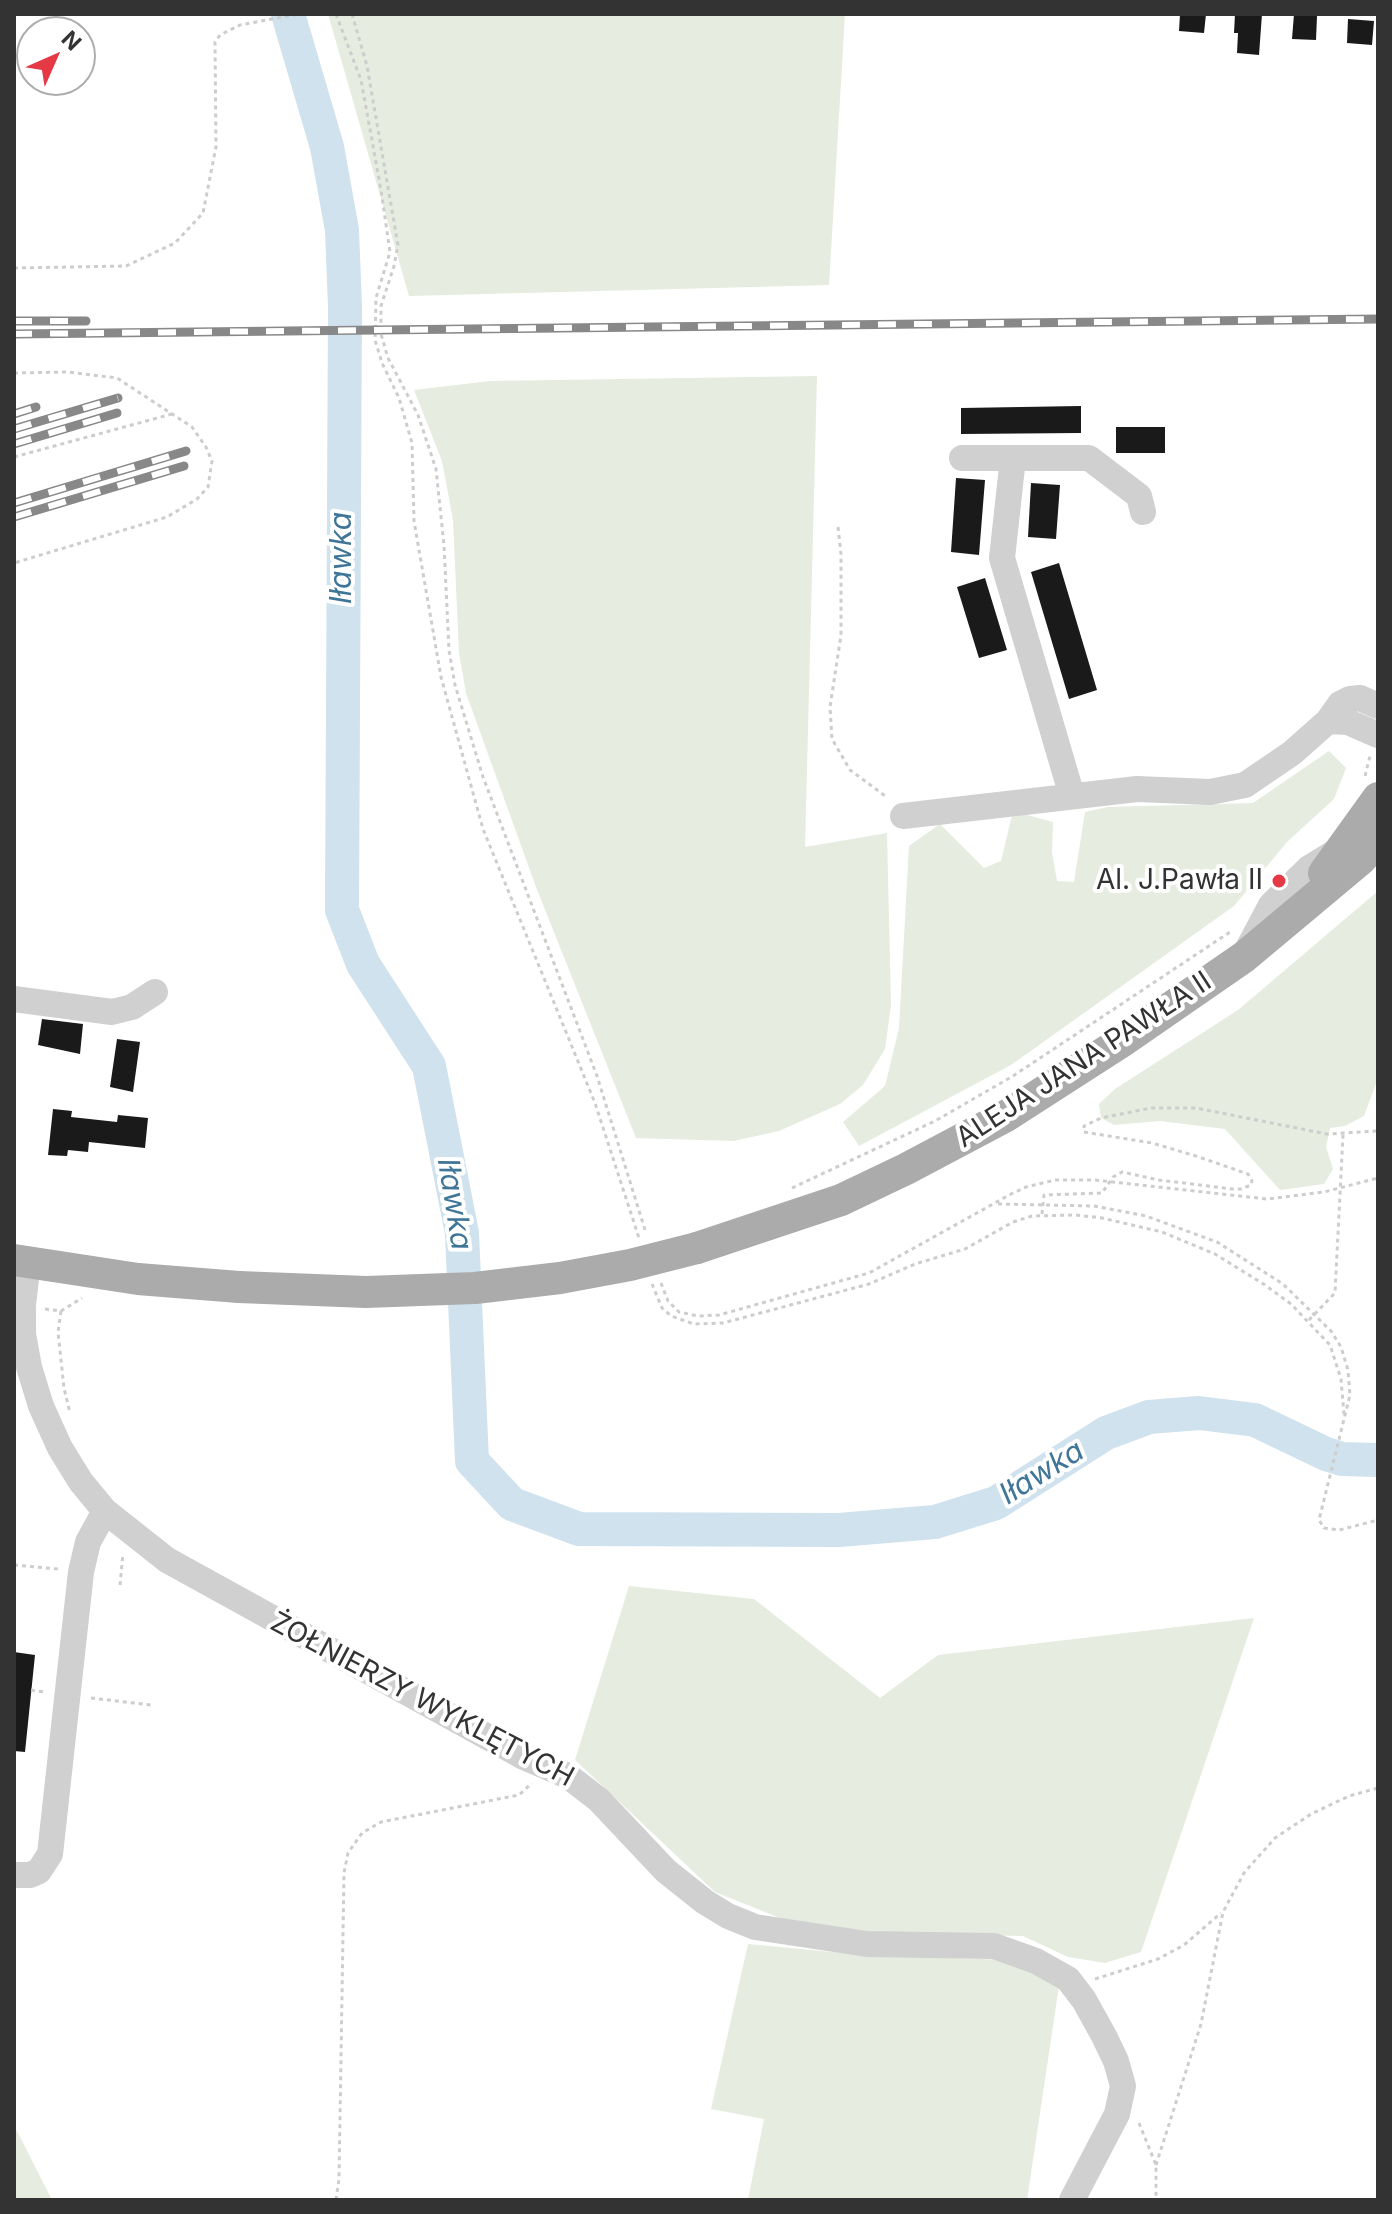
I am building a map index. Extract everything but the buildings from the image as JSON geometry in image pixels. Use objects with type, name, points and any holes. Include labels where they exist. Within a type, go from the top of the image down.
[{"type":"main road","name":"ALEJA JANA PAWŁA II","points":[[1295,914],[1343,847],[1369,792]]},
{"type":"main road","name":"ALEJA JANA PAWŁA II","points":[[21,1261],[138,1279],[366,1292],[475,1288],[560,1278],[697,1248],[841,1200],[1006,1116],[1121,1042],[1240,942],[1295,914],[1360,860],[1378,840]]},
{"type":"street","points":[[962,458],[1089,458],[1139,496],[1143,512]]},
{"type":"street","points":[[1013,458],[1002,558],[1072,796]]},
{"type":"street","points":[[903,816],[1137,789],[1210,792],[1245,785],[1292,753],[1328,721],[1340,704],[1360,698],[1378,706]]},
{"type":"street","points":[[1328,721],[1348,722],[1375,741]]},
{"type":"street","points":[[1240,942],[1271,905],[1309,868],[1343,847]]},
{"type":"street","points":[[14,999],[112,1012],[132,1007],[155,992]]},
{"type":"street","name":"ŻOŁNIERZY WYKLĘTYCH","points":[[21,1261],[21,1369],[60,1448],[81,1482],[105,1511],[131,1534],[205,1582],[542,1765],[568,1776],[599,1800],[666,1871],[728,1916],[755,1927],[867,1944],[994,1946],[1036,1961],[1068,1979],[1084,2000],[1116,2061],[1123,2086]]},
{"type":"street","points":[[14,1875],[30,1875],[39,1871],[50,1854],[81,1572],[88,1542],[105,1511]]},
{"type":"street","points":[[1072,2200],[1117,2114],[1123,2086]]},
{"type":"path","points":[[14,268],[126,266],[175,243],[203,213],[216,147],[215,42],[220,35],[240,25],[299,14]]},
{"type":"path","points":[[336,14],[361,80],[389,238],[390,252],[374,312],[375,340],[399,398],[412,443],[414,521],[441,677],[483,829],[595,1103],[641,1243]]},
{"type":"path","points":[[352,14],[367,66],[398,245],[381,306],[381,334],[388,358],[418,415],[436,469],[444,545],[449,650],[463,715],[497,817],[597,1076],[649,1242]]},
{"type":"path","points":[[14,373],[68,372],[117,378],[192,427],[212,461],[208,487],[197,499],[167,517],[14,563]]},
{"type":"path","points":[[14,457],[173,414]]},
{"type":"path","points":[[838,527],[841,635],[830,707],[832,739],[850,770],[885,797],[929,812]]},
{"type":"path","points":[[1369,792],[1368,767],[1375,741]]},
{"type":"path","points":[[1368,767],[1378,774]]},
{"type":"path","points":[[793,1187],[935,1121],[1240,942]]},
{"type":"path","points":[[1042,1214],[1042,1197],[1047,1193],[1102,1193],[1122,1172],[1159,1180],[1241,1189],[1247,1188],[1252,1181],[1248,1174],[1152,1143],[1084,1132],[1084,1126],[1101,1118],[1151,1108],[1196,1108],[1327,1134],[1378,1131]]},
{"type":"path","points":[[1309,1321],[1335,1293],[1343,1135]]},
{"type":"path","points":[[657,1271],[665,1296],[679,1312],[698,1316],[719,1315],[869,1273],[1026,1187],[1055,1180],[1110,1182],[1267,1199],[1339,1188],[1378,1178]]},
{"type":"path","points":[[994,1204],[1042,1203],[1120,1211],[1158,1220],[1217,1242],[1264,1270],[1315,1313],[1331,1331],[1346,1358],[1350,1395],[1319,1520],[1324,1528],[1339,1530],[1378,1520]]},
{"type":"path","points":[[649,1272],[656,1296],[671,1316],[694,1324],[723,1323],[869,1284],[915,1264],[965,1249],[1013,1222],[1042,1214],[1102,1218],[1187,1241],[1247,1272],[1309,1321],[1330,1345],[1337,1361],[1344,1414]]},
{"type":"path","points":[[61,1311],[58,1332],[64,1388],[73,1424]]},
{"type":"path","points":[[120,1585],[124,1543],[131,1534]]},
{"type":"path","points":[[14,1565],[81,1572]]},
{"type":"path","points":[[336,2200],[340,2164],[344,1873],[348,1853],[362,1833],[381,1822],[519,1795],[532,1784],[542,1765]]},
{"type":"path","points":[[1156,2200],[1156,2165],[1201,2024],[1223,1912],[1244,1873],[1275,1838],[1323,1808],[1378,1788]]},
{"type":"path","points":[[1068,1979],[1102,1978],[1158,1959],[1184,1945],[1223,1912]]},
{"type":"path","points":[[1123,2086],[1156,2165]]},
{"type":"shaded area","points":[[328,14],[845,14],[829,285],[409,296]]},
{"type":"shaded area","points":[[817,376],[805,847],[887,833],[891,1005],[885,1049],[863,1085],[840,1104],[779,1131],[734,1141],[636,1138],[536,887],[466,693],[459,653],[453,520],[442,461],[414,390],[490,381]]},
{"type":"shaded area","points":[[1329,751],[1346,768],[1334,799],[1287,842],[1234,906],[1011,1065],[859,1146],[843,1122],[885,1086],[899,1028],[909,846],[940,824],[984,868],[1001,861],[1013,811],[1053,822],[1052,852],[1057,881],[1074,882],[1085,812],[1108,807],[1253,803]]},
{"type":"shaded area","points":[[1378,891],[1378,1078],[1364,1116],[1345,1126],[1330,1128],[1326,1147],[1333,1169],[1324,1184],[1280,1190],[1225,1129],[1160,1121],[1114,1125],[1101,1118],[1099,1104],[1115,1089],[1238,1010]]},
{"type":"shaded area","points":[[629,1586],[754,1599],[880,1698],[938,1655],[1254,1618],[1141,1952],[1105,1963],[1068,1957],[1023,1936],[873,1933],[785,1920],[715,1892],[575,1760]]},
{"type":"shaded area","points":[[748,1944],[864,1955],[1012,1960],[1059,1986],[1027,2200],[748,2200],[764,2119],[711,2109]]},
{"type":"shaded area","points":[[14,2130],[17,2131],[52,2200],[14,2200]]},
{"type":"waterway","name":"Iławka","points":[[288,14],[327,147],[342,230],[345,306],[342,910],[363,964],[429,1066],[462,1233],[472,1461],[512,1504],[579,1529],[839,1530],[935,1522],[996,1503],[1106,1433],[1149,1417],[1199,1413],[1255,1420],[1326,1454],[1342,1459],[1378,1460]]},
{"type":"railway","points":[[14,334],[1378,319]]},
{"type":"railway","points":[[14,321],[86,321]]},
{"type":"railway","points":[[14,429],[118,398]]},
{"type":"railway","points":[[14,414],[36,407]]},
{"type":"railway","points":[[14,444],[117,413]]},
{"type":"railway","points":[[14,503],[186,451]]},
{"type":"railway","points":[[14,517],[184,466]]},
{"type":"place","name":"Al. J.Pawła II","points":[[1279,881]]}]
